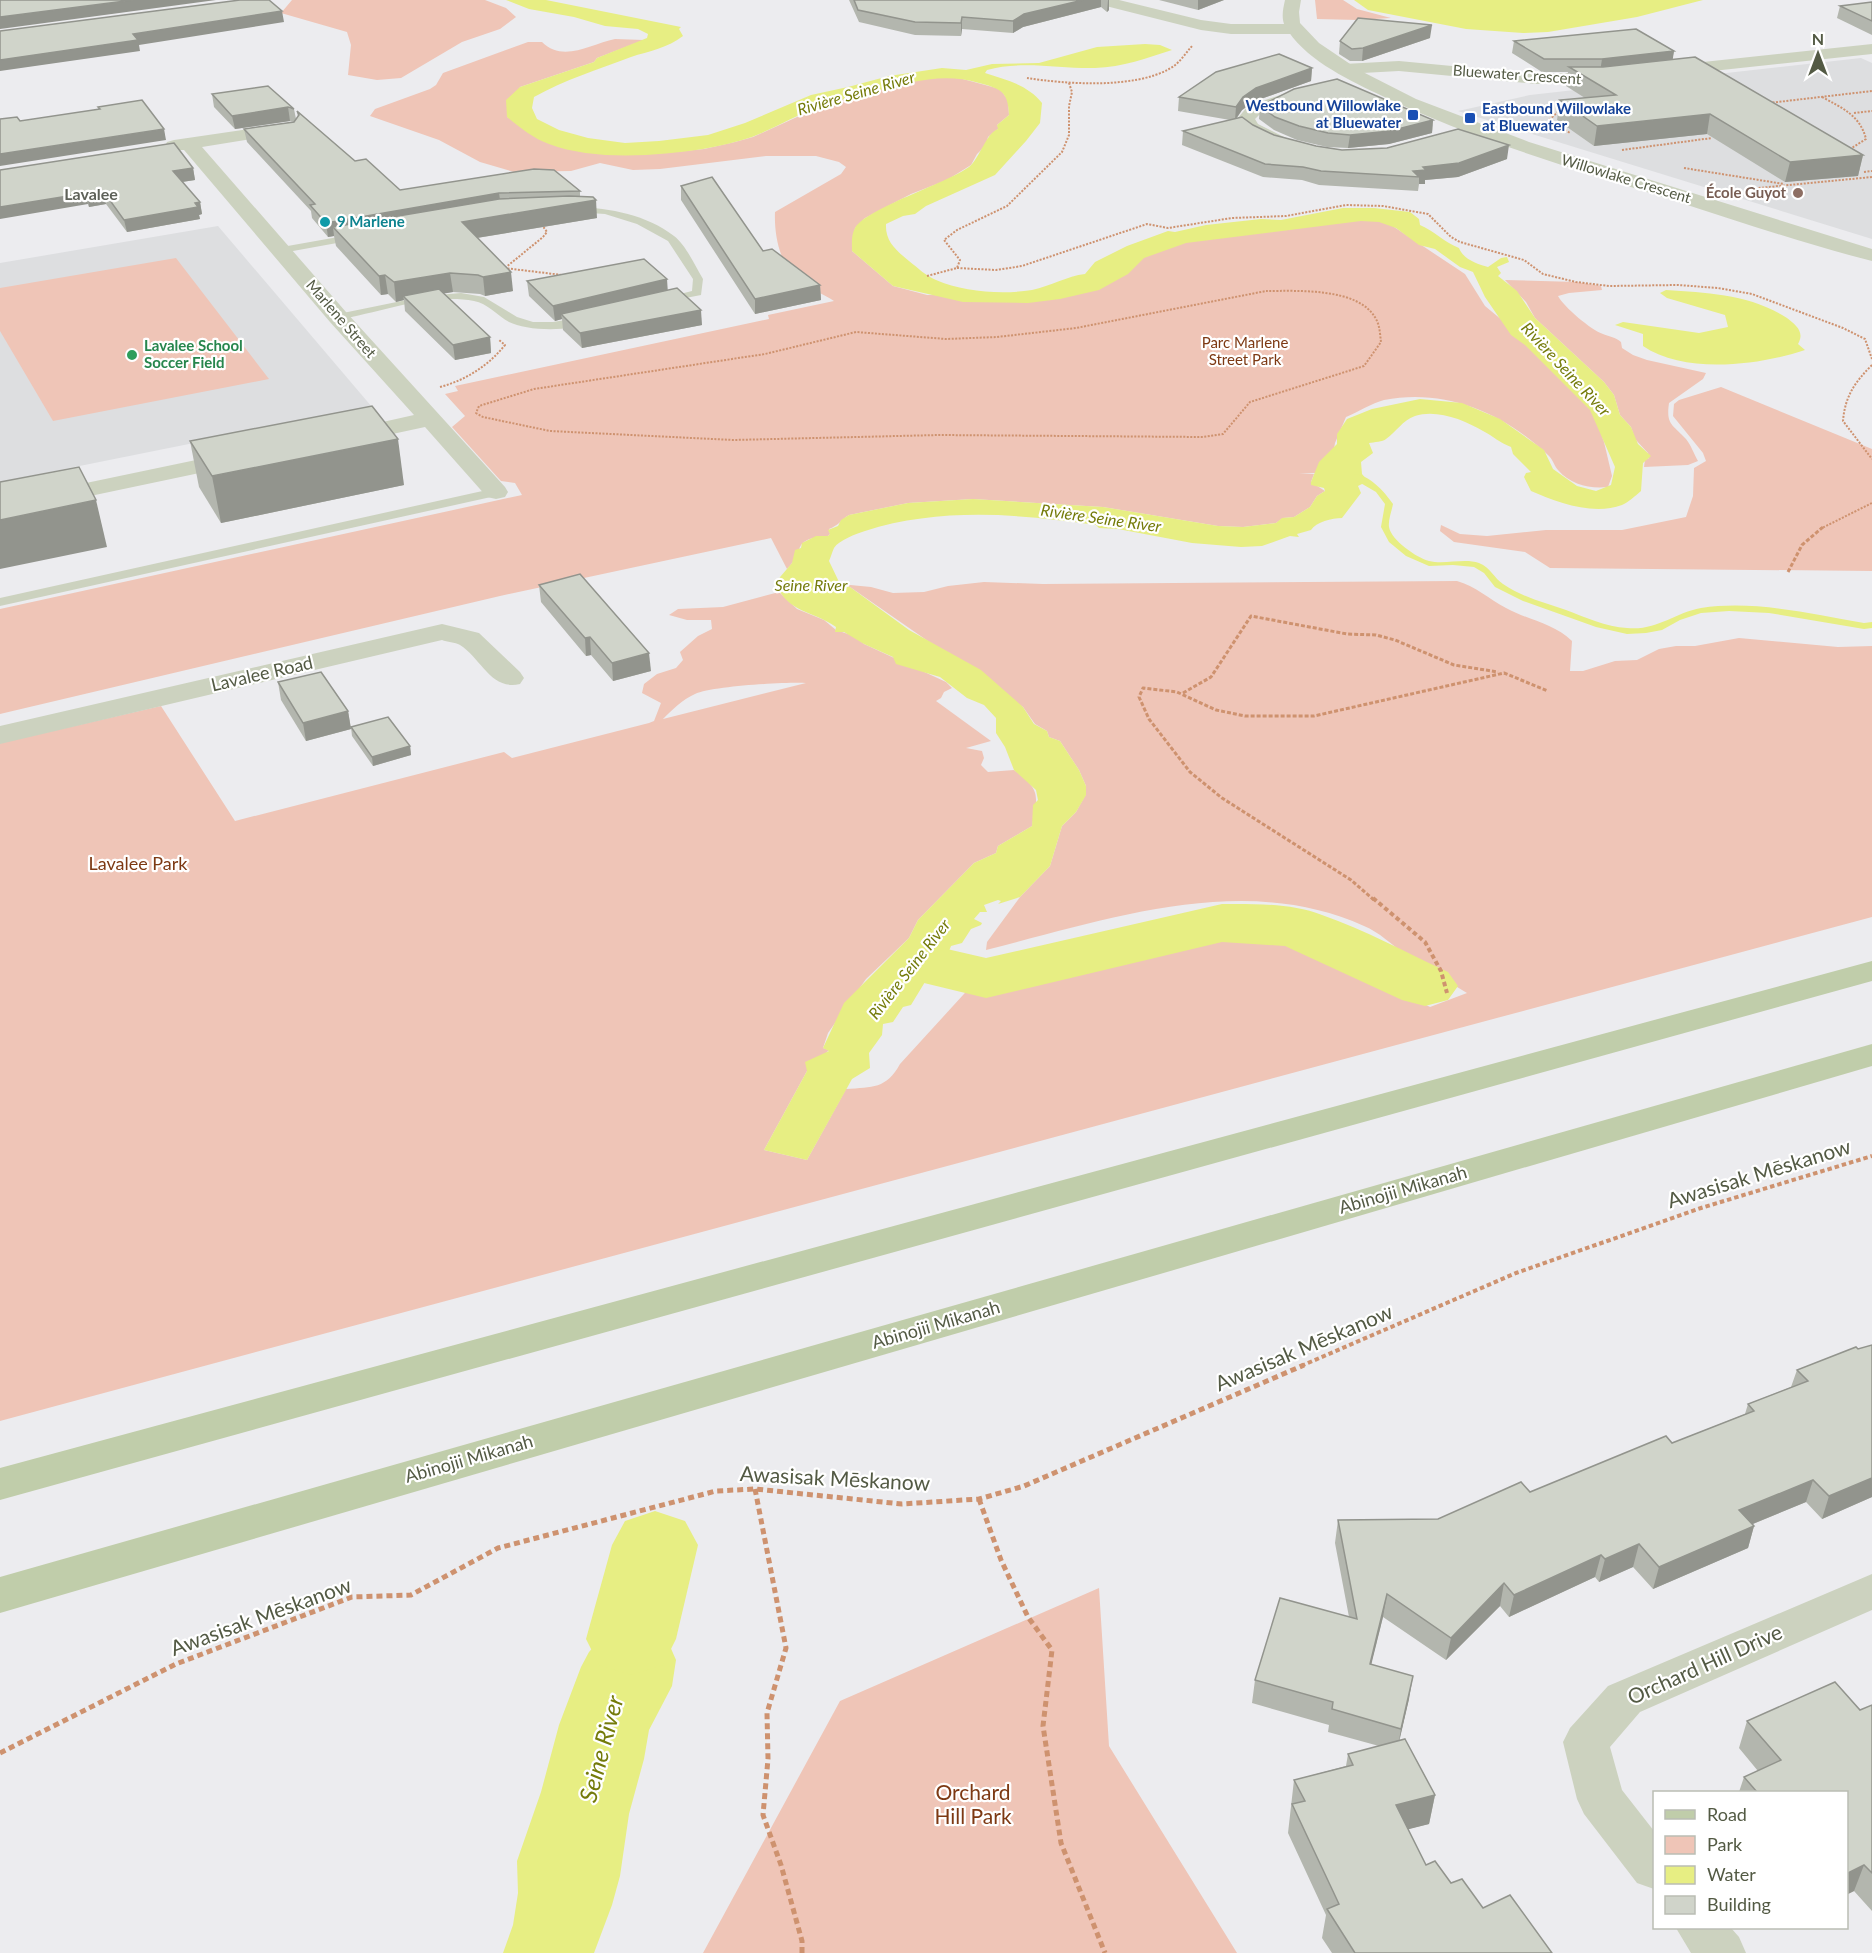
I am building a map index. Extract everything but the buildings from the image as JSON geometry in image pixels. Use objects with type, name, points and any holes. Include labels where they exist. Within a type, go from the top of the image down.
[{"type":"main road","points":[[0,1484],[1872,971]]},
{"type":"main road","name":"Abinojii Mikanah","points":[[0,1595],[1872,1055]]},
{"type":"street","points":[[1100,0],[1201,25],[1231,29],[1295,29],[1290,13],[1293,0]]},
{"type":"street","name":"Willowlake Crescent","points":[[1295,29],[1320,51],[1340,76],[1361,78],[1400,98],[1473,129],[1872,255]]},
{"type":"street","points":[[1647,74],[1871,50]]},
{"type":"street","name":"Bluewater Crescent","points":[[1340,76],[1399,66],[1547,79],[1623,76]]},
{"type":"street","points":[[1299,149],[1251,128],[1246,119],[1260,108],[1315,88]]},
{"type":"street","points":[[154,149],[290,128]]},
{"type":"street","points":[[1451,136],[1473,129]]},
{"type":"street","name":"Marlene Street","points":[[189,144],[338,317],[496,492]]},
{"type":"street","points":[[325,441],[430,419]]},
{"type":"street","points":[[0,508],[256,455]]},
{"type":"street","name":"Lavalee Road","points":[[0,735],[442,632],[469,639],[510,678]]},
{"type":"street","name":"Orchard Hill Drive","points":[[1653,1867],[1600,1799],[1586,1742],[1624,1699],[1872,1591]]},
{"type":"street","points":[[1702,1929],[1721,1953]]},
{"type":"lane","points":[[562,209],[606,211],[640,222],[672,239],[698,279],[697,293],[651,305]]},
{"type":"lane","points":[[282,250],[363,235]]},
{"type":"lane","points":[[338,317],[453,297],[476,298],[526,326],[555,326],[597,317]]},
{"type":"lane","points":[[0,602],[496,492]]},
{"type":"path","points":[[1027,78],[1069,83],[1154,75],[1169,69],[1196,43]]},
{"type":"path","points":[[957,268],[960,260],[944,240],[955,229],[999,211],[1015,201],[1026,186],[1064,149],[1071,132],[1068,101],[1072,92],[1069,83]]},
{"type":"path","points":[[1765,104],[1872,91]]},
{"type":"path","points":[[1822,97],[1853,113],[1864,128],[1866,139],[1843,153]]},
{"type":"path","points":[[1564,107],[1549,120],[1575,136]]},
{"type":"path","points":[[1853,113],[1872,112]]},
{"type":"path","points":[[1616,151],[1712,138]]},
{"type":"path","points":[[1682,168],[1784,184]]},
{"type":"path","points":[[1871,176],[1864,172],[1872,171]]},
{"type":"path","points":[[1742,190],[1871,176]]},
{"type":"path","points":[[927,276],[957,268],[996,270],[1022,266],[1147,224],[1168,228],[1232,219],[1286,216],[1336,206],[1383,206],[1428,214],[1451,237],[1460,242],[1524,260],[1542,274],[1609,286],[1678,285],[1718,288],[1752,294],[1843,328],[1865,339],[1872,359]]},
{"type":"path","points":[[496,273],[522,257],[543,238],[547,232],[539,223],[539,219]]},
{"type":"path","points":[[497,267],[568,275]]},
{"type":"path","points":[[1266,291],[1316,291],[1355,300],[1376,317],[1381,342],[1364,366],[1250,402],[1223,434],[1203,437],[939,435],[733,440],[550,431],[483,417],[476,412],[479,406],[534,389],[765,354],[856,332],[946,339],[997,337],[1076,328],[1266,291]]},
{"type":"path","points":[[413,401],[428,391],[453,384],[493,359],[505,345],[496,338]]},
{"type":"path","points":[[1872,365],[1850,387],[1844,402],[1843,421],[1872,459]]},
{"type":"path","points":[[1788,572],[1795,552],[1817,529],[1872,503]]},
{"type":"path","points":[[1182,694],[1212,677],[1251,616],[1347,634],[1376,635],[1395,640],[1454,665],[1504,673],[1548,691]]},
{"type":"path","points":[[1447,993],[1441,971],[1425,942],[1351,880],[1222,798],[1190,772],[1149,720],[1139,697],[1143,688],[1182,694],[1215,710],[1245,716],[1314,716],[1504,673]]},
{"type":"path","name":"Awasisak Mēskanow","points":[[0,1753],[176,1664],[352,1597],[411,1595],[498,1548],[716,1491],[755,1489],[902,1504],[979,1499],[1024,1486],[1516,1273],[1701,1208],[1872,1156]]},
{"type":"path","points":[[755,1489],[786,1648],[767,1713],[768,1759],[763,1815],[782,1865],[802,1941],[802,1953]]},
{"type":"path","points":[[979,1499],[1001,1560],[1028,1617],[1052,1650],[1043,1726],[1061,1843],[1105,1953]]},
{"type":"shaded area","name":"École Guyot","points":[[1861,58],[1872,63],[1872,239],[1458,111],[1530,95]]},
{"type":"shaded area","points":[[218,226],[372,407],[0,482],[0,263]]},
{"type":"green space","points":[[292,0],[485,0],[506,8],[516,17],[500,29],[462,42],[401,78],[377,80],[348,75],[351,45],[347,32],[281,13]]},
{"type":"green space","points":[[1315,0],[1343,0],[1357,9],[1391,18],[1317,19]]},
{"type":"green space","name":"Parc Marlene Street Park","points":[[615,39],[644,40],[597,58],[594,62],[520,87],[507,117],[620,154],[653,154],[704,149],[753,137],[819,107],[926,78],[959,78],[1000,89],[1008,100],[1009,115],[997,125],[999,128],[988,137],[986,145],[971,165],[947,180],[911,194],[865,218],[855,228],[852,251],[893,286],[927,295],[1055,296],[1160,245],[1379,217],[1465,274],[1485,306],[1538,350],[1592,407],[1612,476],[1608,487],[1588,486],[1569,479],[1531,440],[1493,416],[1472,407],[1429,398],[1407,397],[1384,400],[1346,417],[1335,443],[1330,473],[1299,473],[1314,474],[1311,482],[1325,491],[1317,496],[1310,507],[1294,517],[1283,518],[1276,523],[1243,527],[1218,526],[1103,507],[973,499],[908,503],[849,515],[829,529],[828,536],[803,543],[787,569],[771,538],[500,596],[0,714],[0,609],[522,495],[515,483],[501,481],[452,427],[465,416],[445,394],[458,391],[455,386],[769,319],[768,315],[834,301],[805,285],[788,268],[777,241],[775,212],[841,174],[846,167],[839,162],[816,156],[766,156],[660,169],[633,170],[600,163],[571,171],[514,172],[480,162],[439,140],[370,116],[375,109],[430,89],[436,85],[443,73],[528,42],[542,42],[550,48],[568,52]]},
{"type":"green space","name":"Lavalee School Soccer Field","points":[[176,258],[269,379],[53,421],[0,331],[0,288]]},
{"type":"green space","points":[[1505,280],[1576,282],[1601,286],[1602,290],[1558,296],[1585,323],[1598,332],[1619,340],[1622,348],[1633,355],[1706,373],[1703,379],[1669,403],[1668,410],[1671,424],[1688,441],[1698,461],[1688,465],[1644,467],[1645,460],[1649,458],[1648,453],[1635,439],[1631,427],[1620,415],[1614,395],[1604,382],[1535,318],[1526,302]]},
{"type":"green space","points":[[1721,387],[1872,449],[1872,571],[1550,568],[1525,552],[1454,542],[1440,531],[1441,525],[1460,534],[1487,536],[1546,530],[1622,530],[1686,517],[1693,496],[1694,468],[1706,461],[1703,453],[1673,416],[1674,404],[1679,400]]},
{"type":"green space","name":"Lavalee Park","points":[[1457,581],[1476,589],[1514,612],[1565,635],[1572,641],[1570,671],[1583,671],[1615,661],[1637,660],[1659,649],[1695,646],[1739,638],[1838,647],[1872,646],[1872,917],[0,1421],[0,743],[161,706],[235,821],[504,752],[512,758],[654,721],[661,703],[642,693],[644,684],[657,674],[676,668],[683,660],[680,652],[698,636],[712,629],[711,620],[687,620],[669,615],[678,609],[723,607],[779,592],[797,609],[824,620],[836,630],[854,636],[864,644],[946,682],[952,688],[944,692],[936,701],[991,741],[966,748],[982,751],[984,758],[981,765],[988,772],[1014,770],[1023,777],[1033,788],[1036,807],[1032,826],[998,846],[996,853],[974,863],[918,920],[909,938],[866,979],[828,1033],[823,1048],[829,1050],[807,1071],[764,1150],[807,1160],[846,1089],[871,1087],[889,1078],[974,983],[1012,979],[1223,927],[1273,928],[1295,932],[1422,991],[1412,998],[1430,1007],[1467,993],[1364,926],[1318,910],[1271,902],[1223,902],[1175,906],[1079,926],[986,950],[987,942],[1020,897],[1050,866],[1062,826],[1076,812],[1086,794],[1086,786],[1079,770],[1060,741],[1049,737],[1047,731],[1035,724],[1023,707],[850,587],[840,584],[871,587],[893,593],[924,592],[948,586],[984,582],[1043,584]],"holes":[[[806,683],[663,719],[686,699],[704,691],[749,685]]]},
{"type":"green space","name":"Orchard Hill Park","points":[[1099,1588],[1109,1746],[1237,1953],[703,1953],[840,1701]]},
{"type":"water","name":"Seine River","points":[[506,0],[546,0],[681,27],[679,29],[683,36],[671,44],[582,75],[534,97],[532,108],[537,119],[559,130],[588,138],[625,143],[708,135],[745,123],[811,95],[889,76],[942,68],[966,70],[992,64],[1039,63],[1097,47],[1145,44],[1160,45],[1172,50],[1115,66],[1082,68],[1027,65],[987,70],[985,73],[1016,84],[1030,92],[1042,103],[1040,123],[995,175],[926,206],[915,214],[903,216],[886,224],[887,236],[893,246],[925,274],[947,284],[983,291],[1020,291],[1032,290],[1085,274],[1095,262],[1127,246],[1168,231],[1175,232],[1206,225],[1261,219],[1281,220],[1343,208],[1374,208],[1410,212],[1419,219],[1420,225],[1459,248],[1467,258],[1475,263],[1488,267],[1501,258],[1507,257],[1509,262],[1497,267],[1501,273],[1498,276],[1517,291],[1535,318],[1604,382],[1614,395],[1620,415],[1631,427],[1638,444],[1651,456],[1643,463],[1641,491],[1625,504],[1611,508],[1587,508],[1552,499],[1531,491],[1524,477],[1526,473],[1531,472],[1513,454],[1511,447],[1459,420],[1441,415],[1423,414],[1407,421],[1385,440],[1369,443],[1373,453],[1361,462],[1362,474],[1368,481],[1358,486],[1361,493],[1342,518],[1320,523],[1311,530],[1297,534],[1299,537],[1290,536],[1262,546],[1241,547],[1192,543],[1067,521],[980,515],[922,518],[893,523],[861,532],[840,542],[834,548],[829,561],[840,584],[850,587],[909,630],[981,670],[1023,707],[1034,724],[1047,731],[1049,737],[1060,741],[1079,770],[1086,786],[1086,795],[1076,812],[1062,826],[1050,866],[1020,897],[998,904],[1001,901],[984,905],[987,912],[980,912],[974,919],[982,923],[981,925],[971,929],[962,943],[951,946],[947,956],[952,963],[947,969],[928,977],[911,1005],[903,1007],[893,1022],[883,1024],[882,1035],[869,1053],[870,1068],[852,1079],[807,1160],[764,1150],[807,1071],[805,1062],[829,1051],[823,1048],[844,1003],[909,938],[918,920],[974,863],[996,853],[998,846],[1032,826],[1033,805],[1038,800],[1036,790],[1014,770],[1005,747],[996,733],[996,718],[984,705],[967,698],[940,677],[896,664],[893,657],[844,632],[835,632],[836,627],[787,601],[775,583],[792,563],[795,550],[801,548],[802,543],[816,536],[828,536],[830,534],[828,530],[838,526],[841,520],[849,515],[908,503],[973,499],[1103,507],[1218,526],[1243,527],[1276,523],[1282,518],[1294,517],[1310,507],[1317,496],[1325,491],[1324,488],[1311,485],[1311,482],[1319,462],[1337,444],[1337,434],[1347,419],[1372,409],[1420,399],[1462,403],[1500,419],[1544,450],[1553,469],[1577,486],[1596,491],[1611,485],[1615,467],[1590,410],[1525,345],[1511,335],[1485,297],[1473,272],[1460,267],[1435,249],[1419,245],[1396,228],[1379,222],[1361,221],[1186,243],[1144,258],[1128,274],[1099,290],[1060,299],[1028,303],[963,302],[893,286],[852,251],[852,237],[855,228],[874,212],[969,167],[990,135],[998,129],[997,125],[1009,115],[1005,96],[998,89],[953,78],[927,80],[848,98],[802,114],[752,137],[716,147],[626,156],[586,153],[549,144],[527,132],[507,117],[506,100],[520,87],[594,62],[597,58],[647,38],[648,34],[638,29],[605,26],[574,17],[529,9]]},
{"type":"water","points":[[1354,0],[1703,0],[1637,17],[1548,32],[1523,33],[1466,29],[1368,10]]},
{"type":"water","points":[[1666,290],[1728,296],[1744,299],[1773,310],[1796,326],[1800,332],[1798,344],[1805,350],[1767,360],[1723,365],[1680,361],[1660,355],[1643,346],[1643,334],[1615,325],[1623,322],[1699,333],[1728,327],[1725,315],[1667,298],[1660,293]]},
{"type":"water","name":"Seine River","points":[[636,1547],[675,1554],[666,1637],[676,1660],[672,1686],[649,1730],[644,1759],[629,1814],[620,1876],[612,1905],[594,1953],[503,1953],[513,1925],[518,1893],[517,1861],[541,1792],[559,1725],[581,1667],[589,1652],[605,1634],[616,1611]]},
{"type":"waterway","points":[[1355,476],[1379,490],[1389,504],[1385,527],[1392,540],[1409,554],[1429,564],[1476,565],[1487,571],[1498,585],[1526,599],[1599,625],[1627,631],[1646,630],[1659,628],[1677,618],[1700,611],[1729,608],[1769,610],[1864,626],[1872,625]]},
{"type":"waterway","points":[[947,969],[986,978],[1222,923],[1253,923],[1299,928],[1425,986]]},
{"type":"waterway","name":"Seine River","points":[[631,1639],[655,1545]]},
{"type":"place","name":"Westbound Willowlake at Bluewater","points":[[1413,115]]},
{"type":"place","name":"Eastbound Willowlake at Bluewater","points":[[1470,118]]},
{"type":"place","name":"École Guyot","points":[[1798,193]]},
{"type":"place","name":"9 Marlene","points":[[325,222]]},
{"type":"place","name":"Lavalee School Soccer Field","points":[[132,355]]},
{"type":"district","name":"Lavalee","points":[[91,194]]},
{"type":"water label","name":"Rivière Seine River","points":[[856,93]]},
{"type":"water label","name":"Rivière Seine River","points":[[1566,369]]},
{"type":"water label","name":"Rivière Seine River","points":[[1101,518]]},
{"type":"water label","name":"Rivière Seine River","points":[[909,969]]}]
